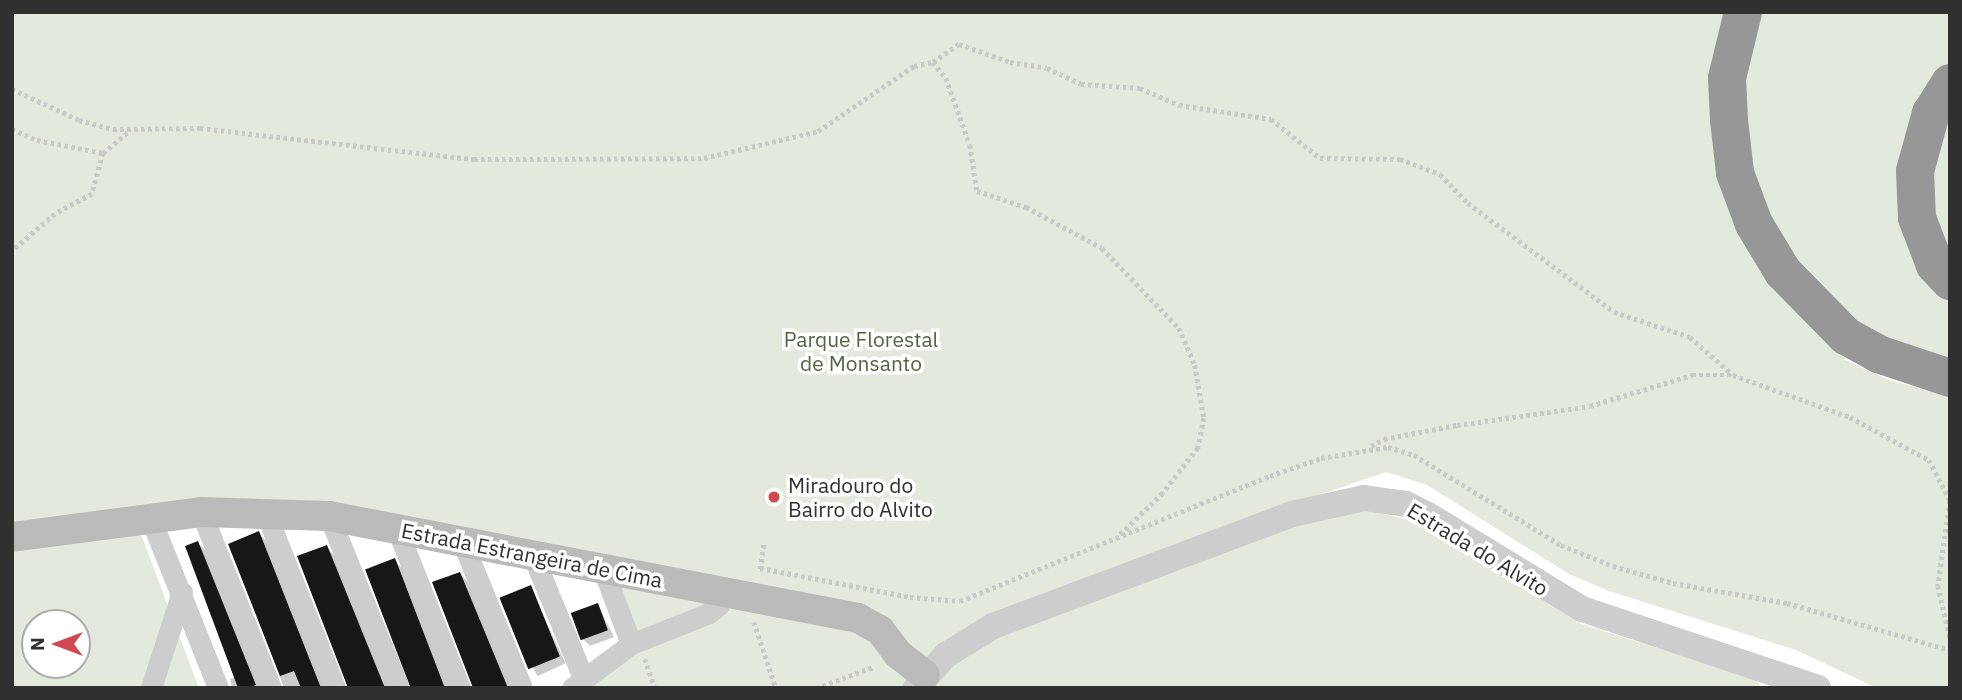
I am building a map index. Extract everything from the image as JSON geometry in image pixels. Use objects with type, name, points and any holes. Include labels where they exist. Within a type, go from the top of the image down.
[{"type":"highway","points":[[1740,19],[1727,78],[1732,146],[1735,173],[1759,233],[1783,272],[1846,336],[1878,354],[1950,378]]},
{"type":"highway","points":[[1950,83],[1931,113],[1915,171],[1917,218],[1935,265],[1950,281]]},
{"type":"main road","name":"Estrada Estrangeira de Cima","points":[[12,537],[115,521],[201,512],[265,511],[329,516],[867,621],[921,681]]},
{"type":"street","name":"Estrada do Alvito","points":[[921,681],[965,641],[993,626],[1293,514],[1364,498],[1417,510],[1583,609],[1818,688]]},
{"type":"street","points":[[265,511],[335,688]]},
{"type":"street","points":[[201,512],[271,688]]},
{"type":"street","points":[[329,516],[399,688]]},
{"type":"street","points":[[150,517],[218,688]]},
{"type":"street","points":[[397,529],[460,688]]},
{"type":"street","points":[[462,541],[522,688]]},
{"type":"street","points":[[533,556],[578,684],[709,613],[719,605],[723,592]]},
{"type":"street","points":[[603,569],[638,650]]},
{"type":"street","points":[[151,688],[182,592]]},
{"type":"path","points":[[12,89],[79,120],[131,130],[200,128],[474,159],[704,158],[818,131],[914,66],[933,62],[959,44],[1010,62],[1047,68],[1081,84],[1140,88],[1178,105],[1271,118],[1320,158],[1400,159],[1440,174],[1468,203],[1615,312],[1690,337],[1733,375]]},
{"type":"path","points":[[933,62],[946,78],[970,145],[976,191],[1027,207],[1102,248],[1179,328],[1195,365],[1204,418],[1198,448],[1163,493],[1118,537]]},
{"type":"path","points":[[12,129],[37,140],[103,153]]},
{"type":"path","points":[[12,251],[55,214],[92,194],[103,153],[131,130]]},
{"type":"path","points":[[764,542],[760,568],[942,602],[960,601],[1270,476],[1370,447],[1384,439],[1457,425],[1590,406],[1692,375],[1733,375],[1850,417],[1928,460],[1950,500],[1938,586],[1950,638]]},
{"type":"path","points":[[1370,447],[1414,455],[1561,545],[1613,566],[1673,583],[1787,603],[1950,650]]},
{"type":"path","points":[[752,617],[776,688]]},
{"type":"path","points":[[638,650],[655,688]]},
{"type":"path","points":[[816,688],[873,667]]},
{"type":"green space","name":"Parque Florestal de Monsanto","points":[[12,12],[1950,12],[1950,366],[1843,359],[1889,380],[1950,397],[1950,688],[1877,688],[1796,650],[1609,591],[1569,574],[1427,485],[1386,472],[1246,520],[1177,571],[1299,523],[1363,508],[1419,523],[1581,624],[1756,679],[1761,688],[576,688],[639,648],[614,581],[274,514],[134,516],[199,688],[12,688]]},
{"type":"building","points":[[259,531],[321,688],[301,688],[294,671],[280,676],[228,544]]},
{"type":"building","points":[[198,541],[256,685],[248,688],[238,688],[185,546]]},
{"type":"building","points":[[327,545],[385,688],[348,688],[297,556]]},
{"type":"building","points":[[395,558],[445,688],[411,688],[365,569]]},
{"type":"building","points":[[460,572],[508,688],[473,688],[432,582]]},
{"type":"building","points":[[531,585],[560,656],[528,669],[499,598]]},
{"type":"building","points":[[598,603],[608,630],[581,640],[571,613]]},
{"type":"place","name":"Miradouro do Bairro do Alvito","points":[[774,497]]}]
